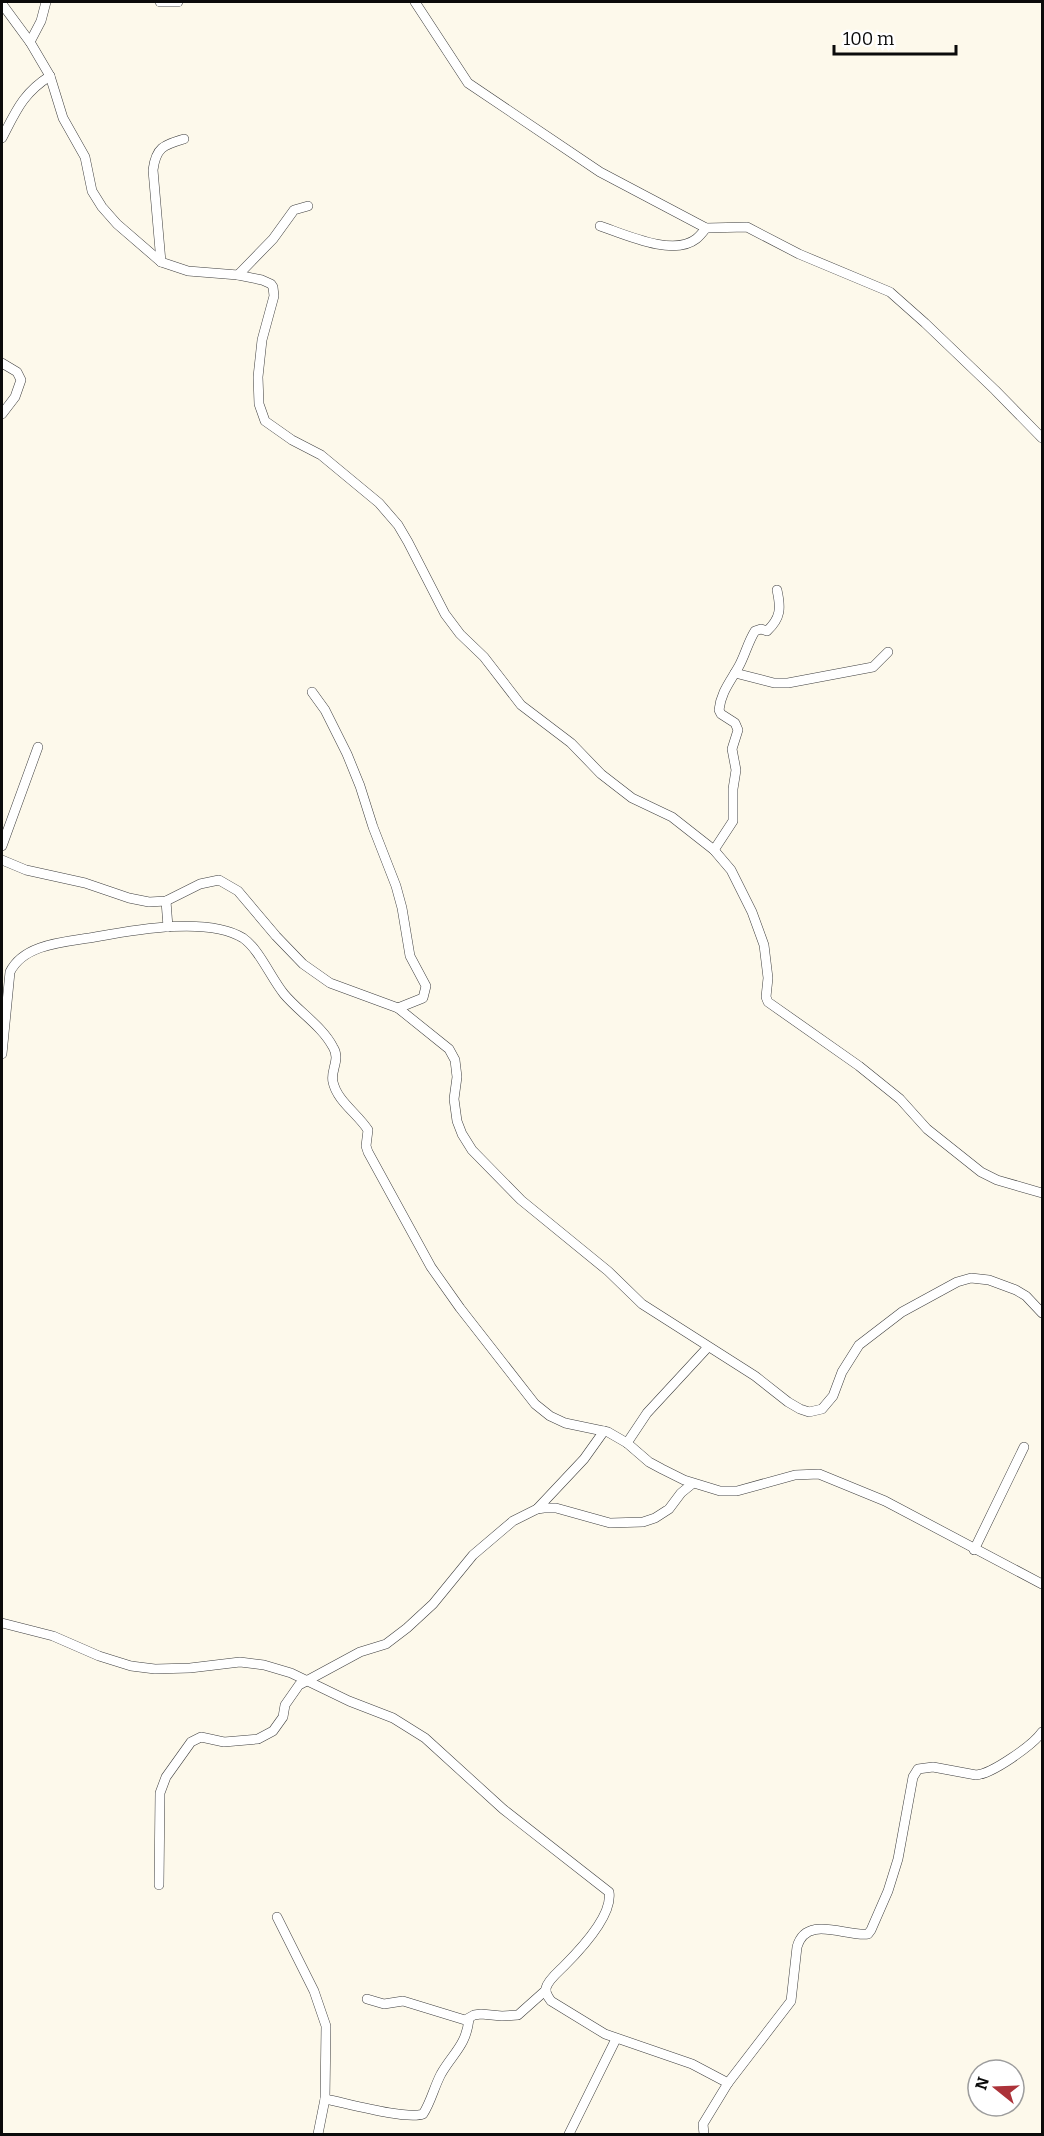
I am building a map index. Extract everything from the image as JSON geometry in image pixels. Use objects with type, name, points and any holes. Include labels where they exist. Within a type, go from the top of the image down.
[{"type":"street","points":[[30,42],[41,21],[46,2]]},
{"type":"street","points":[[160,2],[177,2]]},
{"type":"street","points":[[415,2],[467,82],[600,172],[705,228],[747,227],[799,254],[890,292],[995,390],[1042,438]]},
{"type":"street","points":[[2,4],[30,42],[50,76],[63,118],[85,157],[96,199],[117,224],[161,262],[188,271],[238,274],[271,284],[274,291],[262,340],[258,377],[259,404],[264,421],[292,440],[321,455],[379,503],[398,525],[445,614],[460,634],[484,657],[521,705],[571,743],[601,774],[632,798],[672,818],[714,850],[731,870],[764,945],[768,978],[766,997],[771,1005],[884,1086],[900,1099],[927,1129],[981,1172],[1042,1193]]},
{"type":"street","points":[[2,138],[19,103],[33,87],[50,76]]},
{"type":"street","points":[[161,262],[154,162],[159,150],[165,144],[184,139]]},
{"type":"street","points":[[238,274],[273,239],[294,210],[308,206]]},
{"type":"street","points":[[600,226],[645,242],[679,245],[698,238],[705,228]]},
{"type":"street","points":[[2,363],[17,372],[21,380],[15,397],[2,414]]},
{"type":"street","points":[[714,850],[733,821],[733,789],[736,770],[732,748],[738,726],[719,710],[725,688],[735,673],[755,631],[767,631],[778,618],[780,610],[777,590]]},
{"type":"street","points":[[735,673],[774,683],[788,683],[873,667],[888,651]]},
{"type":"street","points":[[312,692],[338,736],[360,786],[399,897],[410,957],[426,986],[423,998],[398,1008]]},
{"type":"street","points":[[2,846],[38,747]]},
{"type":"street","points":[[2,860],[26,870],[85,883],[129,898],[149,902],[166,901],[200,884],[219,880],[238,891],[303,964],[330,982],[398,1008],[449,1049],[455,1060],[457,1077],[454,1099],[457,1121],[462,1134],[472,1150],[521,1200],[608,1270],[642,1305],[755,1376],[788,1402],[808,1412],[822,1409],[833,1396],[842,1372],[860,1345],[902,1312],[957,1282],[971,1278],[980,1279],[1016,1290],[1026,1296],[1042,1313]]},
{"type":"street","points":[[166,901],[168,927]]},
{"type":"street","points":[[2,1053],[10,972],[21,957],[56,944],[168,927],[206,927],[243,938],[251,945],[284,994],[333,1047],[337,1061],[333,1083],[341,1097],[368,1130],[366,1146],[368,1152],[431,1267],[535,1404],[550,1416],[565,1423],[604,1431],[627,1443],[649,1462],[692,1484],[720,1491],[737,1491],[795,1475],[819,1474],[885,1501],[1042,1584]]},
{"type":"street","points":[[627,1443],[647,1413],[708,1347]]},
{"type":"street","points":[[159,1885],[160,1793],[166,1777],[191,1742],[201,1737],[224,1742],[258,1739],[273,1731],[283,1717],[285,1705],[293,1692],[306,1680],[360,1652],[386,1644],[407,1628],[433,1604],[474,1555],[496,1533],[537,1509],[584,1459],[604,1431]]},
{"type":"street","points":[[974,1550],[1024,1447]]},
{"type":"street","points":[[537,1509],[556,1508],[610,1524],[643,1522],[669,1509],[681,1493],[692,1484]]},
{"type":"street","points":[[2,1623],[53,1636],[92,1653],[131,1666],[155,1669],[190,1668],[240,1662],[264,1665],[291,1673],[349,1701],[393,1718],[425,1738],[503,1809],[609,1892],[610,1904],[604,1917],[550,1981],[546,1990],[518,2014],[502,2016],[481,2013],[469,2019],[460,2019],[403,2001],[384,2004],[367,1999]]},
{"type":"street","points":[[704,2134],[703,2124],[728,2083],[791,2001],[797,1947],[803,1935],[812,1930],[831,1928],[862,1934],[868,1934],[871,1930],[888,1891],[898,1859],[913,1778],[918,1768],[933,1767],[982,1775],[1000,1766],[1036,1740],[1042,1732]]},
{"type":"street","points":[[277,1917],[314,1991],[326,2026],[325,2098],[318,2134]]},
{"type":"street","points":[[546,1990],[546,1995],[551,2001],[616,2039],[674,2058],[728,2083]]},
{"type":"street","points":[[325,2098],[399,2114],[417,2116],[423,2114],[441,2075],[463,2043],[469,2019]]},
{"type":"street","points":[[569,2134],[616,2039]]}]
